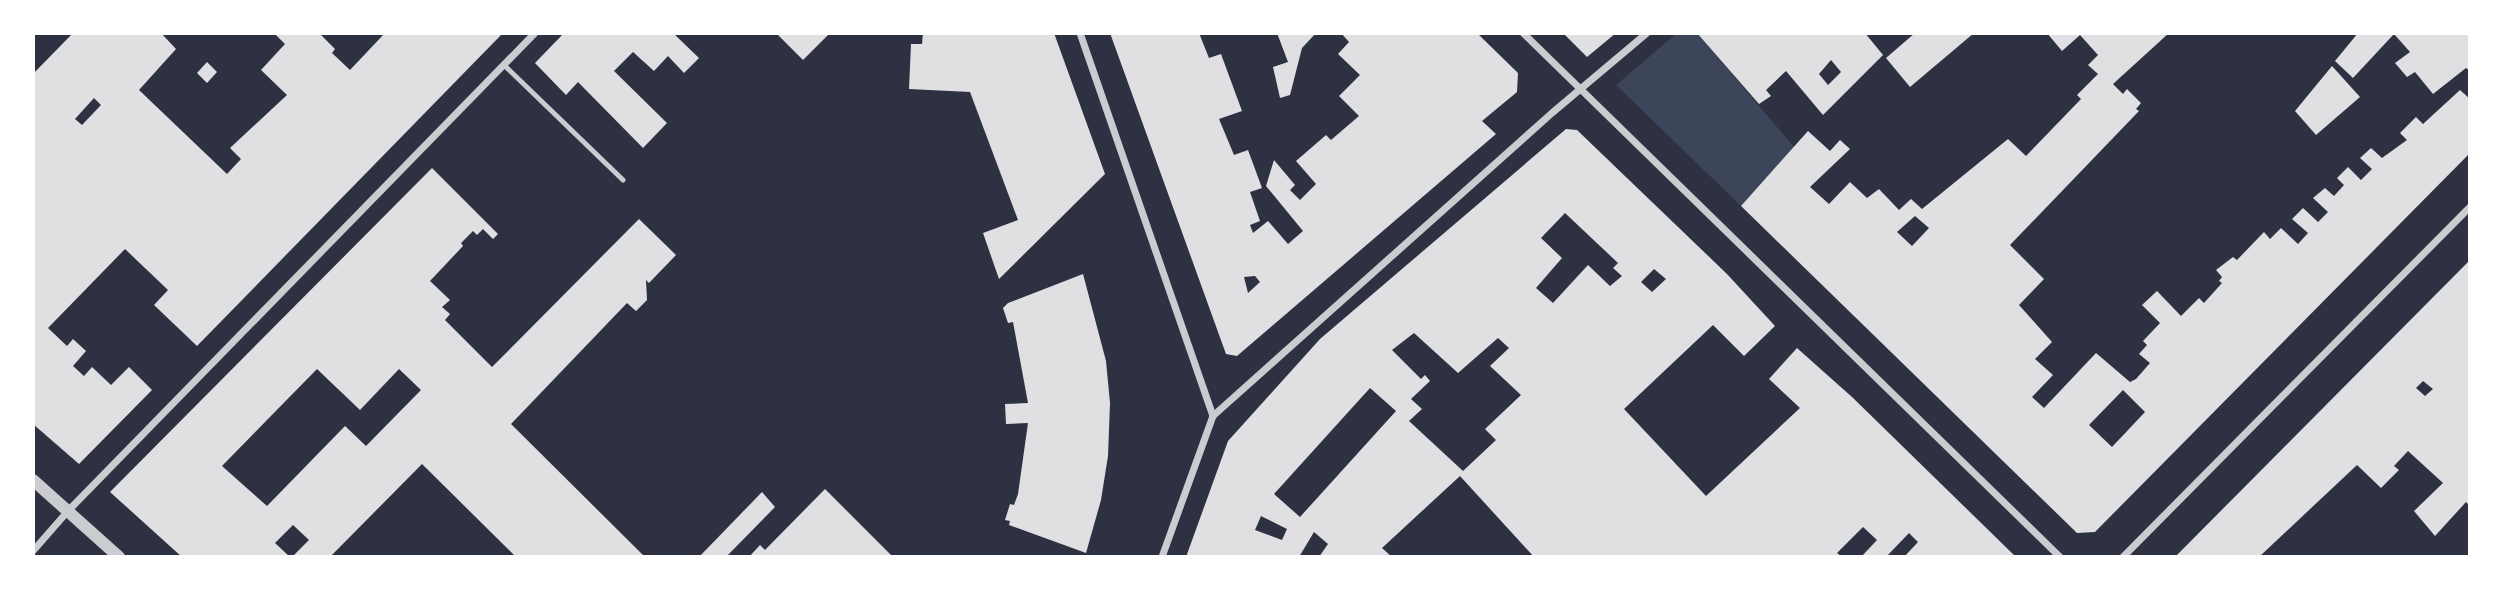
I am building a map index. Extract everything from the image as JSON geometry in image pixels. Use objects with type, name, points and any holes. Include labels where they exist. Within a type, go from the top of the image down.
[{"type":"street","points":[[33,551],[68,511],[535,33]]},
{"type":"street","points":[[1080,33],[1213,416]]},
{"type":"street","points":[[1522,33],[2060,557]]},
{"type":"street","points":[[1162,557],[1213,416],[1647,33]]},
{"type":"street","points":[[2123,557],[2470,207]]},
{"type":"street","points":[[33,480],[119,557]]},
{"type":"lane","points":[[504,65],[623,180]]},
{"type":"shaded area","points":[[1677,33],[1697,33],[1795,148],[1741,206],[1616,85]]},
{"type":"building","points":[[73,33],[161,33],[176,49],[139,90],[227,174],[241,159],[230,148],[287,95],[261,70],[285,44],[274,33],[319,33],[335,49],[332,53],[350,70],[385,33],[503,33],[197,346],[154,305],[168,290],[125,249],[48,328],[67,346],[73,339],[86,351],[73,366],[84,376],[92,367],[111,385],[129,367],[152,390],[79,464],[33,424],[33,74]],"holes":[[[94,98],[101,105],[82,125],[75,119]]]},
{"type":"building","points":[[564,33],[673,33],[699,58],[684,73],[668,56],[654,71],[633,52],[614,71],[667,123],[643,148],[578,82],[566,95],[535,63]]},
{"type":"building","points":[[776,33],[830,33],[803,60]]},
{"type":"building","points":[[923,33],[1054,33],[1105,174],[999,279],[983,233],[1018,220],[970,92],[909,89],[911,44],[922,44]]},
{"type":"building","points":[[1110,33],[1199,33],[1209,58],[1221,54],[1242,111],[1219,119],[1234,155],[1248,150],[1262,188],[1250,192],[1260,221],[1250,225],[1253,233],[1268,221],[1288,244],[1303,231],[1266,186],[1274,160],[1295,185],[1290,190],[1300,200],[1316,184],[1296,161],[1326,135],[1331,140],[1359,116],[1339,96],[1360,75],[1338,54],[1349,42],[1341,33],[1477,33],[1518,73],[1517,92],[1482,121],[1496,134],[1237,356],[1226,354]],"holes":[[[1255,276],[1260,282],[1248,293],[1244,277]]]},
{"type":"building","points":[[1277,33],[1316,33],[1302,48],[1290,95],[1280,98],[1273,67],[1288,62]]},
{"type":"building","points":[[1563,33],[1616,33],[1587,57]]},
{"type":"building","points":[[1697,33],[1865,33],[1883,55],[1823,115],[1786,71],[1766,90],[1771,96],[1759,104]],"holes":[[[1831,60],[1841,72],[1828,85],[1819,74]]]},
{"type":"building","points":[[1915,33],[1974,33],[1910,87],[1886,58]]},
{"type":"building","points":[[2047,33],[2169,33],[2113,84],[2123,94],[2127,89],[2141,103],[2136,109],[2139,111],[2010,245],[2044,279],[2019,305],[2052,342],[2035,359],[2053,375],[2032,397],[2044,408],[2096,353],[2130,382],[2136,379],[2150,363],[2139,354],[2147,345],[2143,341],[2160,323],[2142,305],[2157,291],[2181,316],[2199,298],[2204,303],[2222,283],[2219,281],[2222,277],[2216,270],[2233,257],[2237,260],[2264,232],[2270,239],[2281,228],[2298,244],[2308,233],[2292,219],[2303,208],[2318,222],[2328,212],[2313,198],[2325,188],[2334,196],[2344,185],[2337,178],[2348,167],[2361,180],[2372,169],[2360,158],[2371,148],[2382,158],[2407,140],[2400,133],[2416,117],[2423,124],[2460,90],[2470,99],[2470,153],[2095,532],[2077,533],[1741,206],[1808,131],[1830,151],[1840,140],[1850,149],[1810,187],[1829,204],[1850,182],[1867,198],[1879,189],[1899,210],[1911,199],[1922,209],[2008,139],[2026,156],[2081,99],[2077,95],[2098,74],[2088,65],[2098,55],[2080,35],[2062,51]],"holes":[[[1915,216],[1929,228],[1912,246],[1897,232]],[[2123,390],[2145,412],[2112,447],[2089,425]]]},
{"type":"building","points":[[2358,33],[2470,33],[2470,71],[2466,68],[2433,94],[2415,72],[2407,77],[2395,63],[2410,52],[2394,34],[2353,78],[2335,61]]},
{"type":"building","points":[[207,62],[217,72],[207,83],[197,73]]},
{"type":"building","points":[[2332,66],[2360,97],[2316,135],[2295,111]]},
{"type":"building","points":[[1566,129],[1577,130],[1727,274],[1775,326],[1744,356],[1713,325],[1624,409],[1706,496],[1800,408],[1769,379],[1797,348],[1852,397],[2016,557],[1904,557],[1918,542],[1909,533],[1886,557],[1861,557],[1877,540],[1863,527],[1837,553],[1842,557],[1534,557],[1460,476],[1382,548],[1392,557],[1319,557],[1328,544],[1314,532],[1299,557],[1186,557],[1228,441],[1320,339]],"holes":[[[1565,213],[1618,263],[1613,268],[1622,276],[1610,286],[1588,265],[1553,303],[1536,288],[1562,258],[1541,238]],[[1654,269],[1666,279],[1652,292],[1641,282]],[[1414,333],[1458,373],[1498,338],[1509,348],[1490,366],[1521,395],[1485,429],[1496,440],[1463,471],[1409,421],[1422,409],[1411,399],[1430,381],[1425,375],[1421,379],[1392,350]],[[1370,388],[1396,411],[1300,517],[1274,494]],[[1261,516],[1287,529],[1282,540],[1255,530]]]},
{"type":"building","points":[[432,168],[498,234],[493,239],[483,229],[477,235],[473,231],[461,243],[463,246],[430,281],[450,300],[442,307],[450,314],[445,320],[492,367],[639,219],[676,255],[649,283],[646,280],[647,300],[636,311],[627,303],[511,424],[645,557],[516,557],[422,464],[330,557],[292,557],[309,540],[293,525],[275,543],[290,557],[182,557],[110,492]],"holes":[[[317,369],[360,410],[399,369],[421,390],[366,446],[345,426],[267,506],[222,466]]]},
{"type":"building","points":[[2470,260],[2470,506],[2466,502],[2435,536],[2414,511],[2443,483],[2408,451],[2394,466],[2399,470],[2381,488],[2357,465],[2259,557],[2175,557]],"holes":[[[2423,381],[2433,389],[2425,396],[2416,388]]]},
{"type":"building","points":[[1083,274],[1106,361],[1110,403],[1108,456],[1101,500],[1086,553],[1009,525],[1010,521],[1005,520],[1010,504],[1014,505],[1018,494],[1028,423],[1006,424],[1005,404],[1028,403],[1013,322],[1008,323],[1003,308],[1008,303]]},
{"type":"building","points":[[825,489],[893,557],[749,557],[760,545],[765,550]]},
{"type":"building","points":[[762,492],[775,507],[726,557],[699,557]]}]
